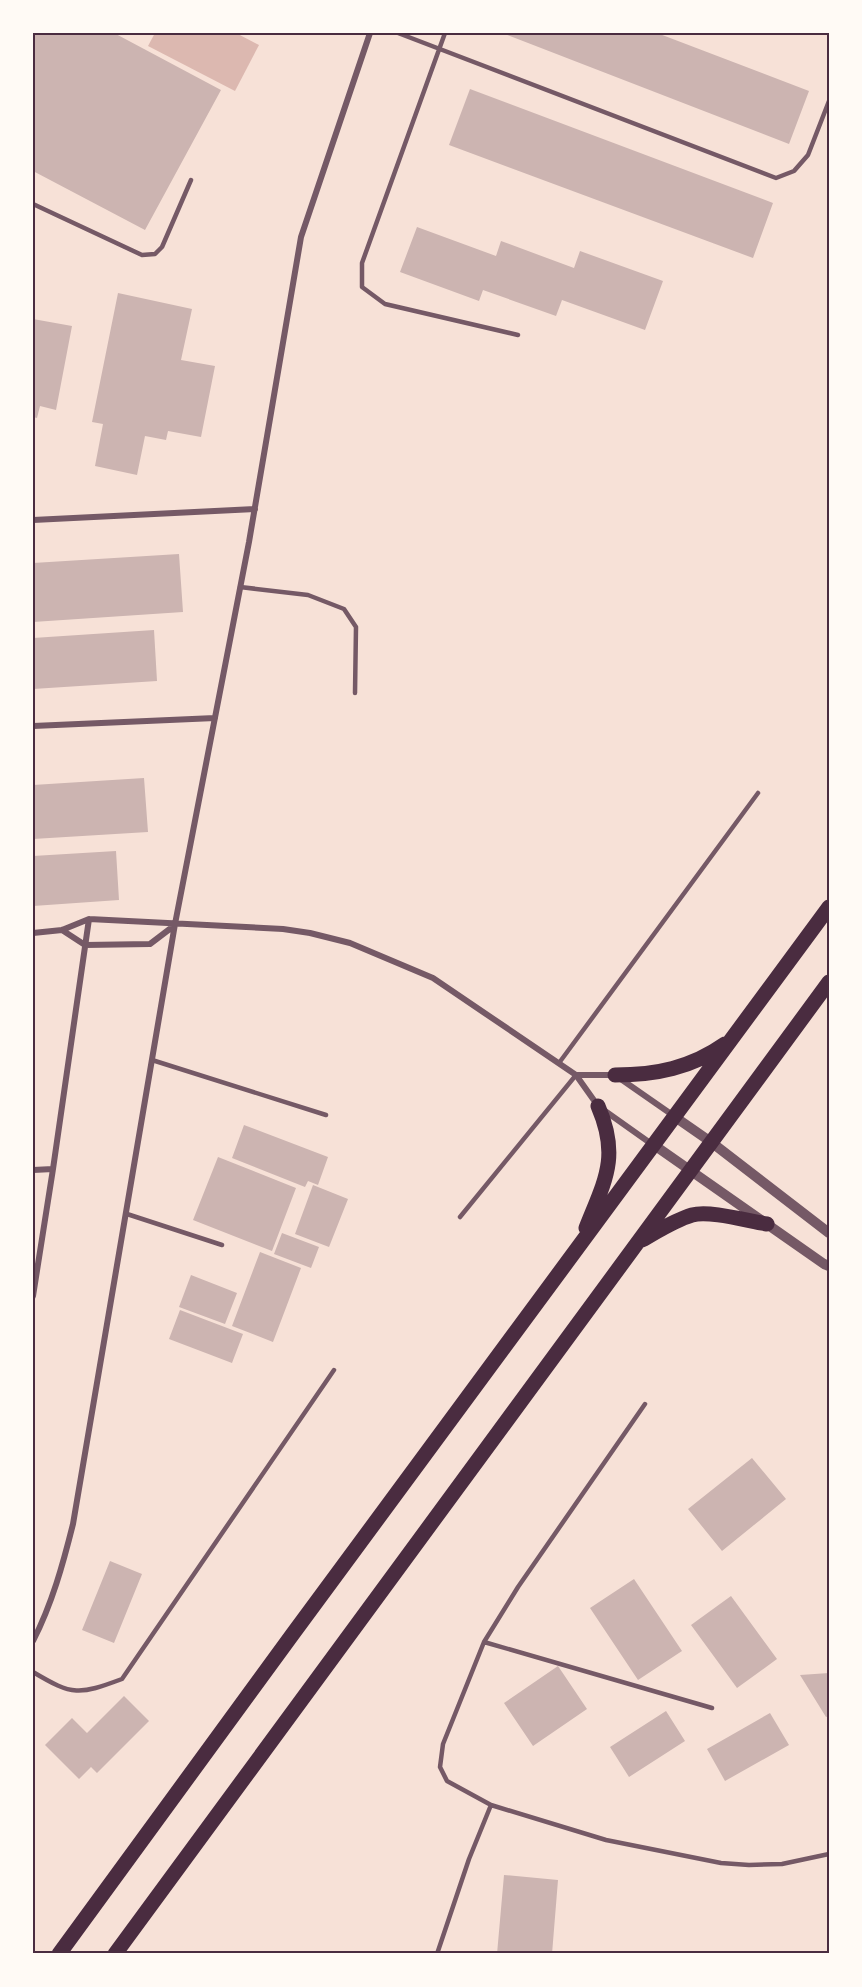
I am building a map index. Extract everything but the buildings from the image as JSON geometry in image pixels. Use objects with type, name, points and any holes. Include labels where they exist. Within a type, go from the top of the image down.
[{"type":"main road","points":[[59,1954],[829,907]]},
{"type":"main road","points":[[116,1954],[829,982]]},
{"type":"main road","points":[[615,1075],[667,1072],[690,1064],[733,1038]]},
{"type":"main road","points":[[579,1247],[609,1166],[610,1149],[607,1127],[598,1106]]},
{"type":"main road","points":[[638,1242],[694,1214],[712,1214],[767,1224]]},
{"type":"street","points":[[33,1641],[60,1575],[74,1524],[152,1060],[255,509],[301,237],[370,33]]},
{"type":"street","points":[[33,520],[255,509]]},
{"type":"street","points":[[33,726],[215,718]]},
{"type":"street","points":[[33,1296],[89,919]]},
{"type":"street","points":[[33,933],[62,930],[89,919],[283,929],[310,933],[366,949],[433,978],[559,1063],[576,1075],[598,1106],[829,1266]]},
{"type":"street","points":[[62,930],[84,945],[150,944],[176,924]]},
{"type":"street","points":[[576,1075],[615,1075],[711,1142],[829,1233]]},
{"type":"street","points":[[33,1170],[53,1169]]},
{"type":"lane","points":[[398,33],[776,177],[794,171],[808,155],[829,100]]},
{"type":"lane","points":[[445,33],[362,263],[362,287],[385,304],[519,334]]},
{"type":"lane","points":[[33,204],[142,255],[155,254],[162,247],[191,180]]},
{"type":"lane","points":[[240,587],[308,595],[344,609],[356,627],[355,693]]},
{"type":"lane","points":[[559,1063],[758,793]]},
{"type":"lane","points":[[152,1060],[326,1115]]},
{"type":"lane","points":[[460,1217],[576,1075]]},
{"type":"lane","points":[[127,1214],[222,1245]]},
{"type":"lane","points":[[33,1672],[60,1688],[78,1692],[95,1689],[122,1679],[334,1370]]},
{"type":"lane","points":[[645,1404],[518,1587],[484,1642],[442,1744],[440,1767],[447,1781],[491,1805],[606,1840],[721,1863],[749,1865],[782,1864],[829,1854]]},
{"type":"lane","points":[[484,1642],[712,1708]]},
{"type":"lane","points":[[437,1954],[469,1859],[491,1805]]},
{"type":"shaded area","points":[[155,33],[236,33],[259,45],[235,91],[148,46]]}]
